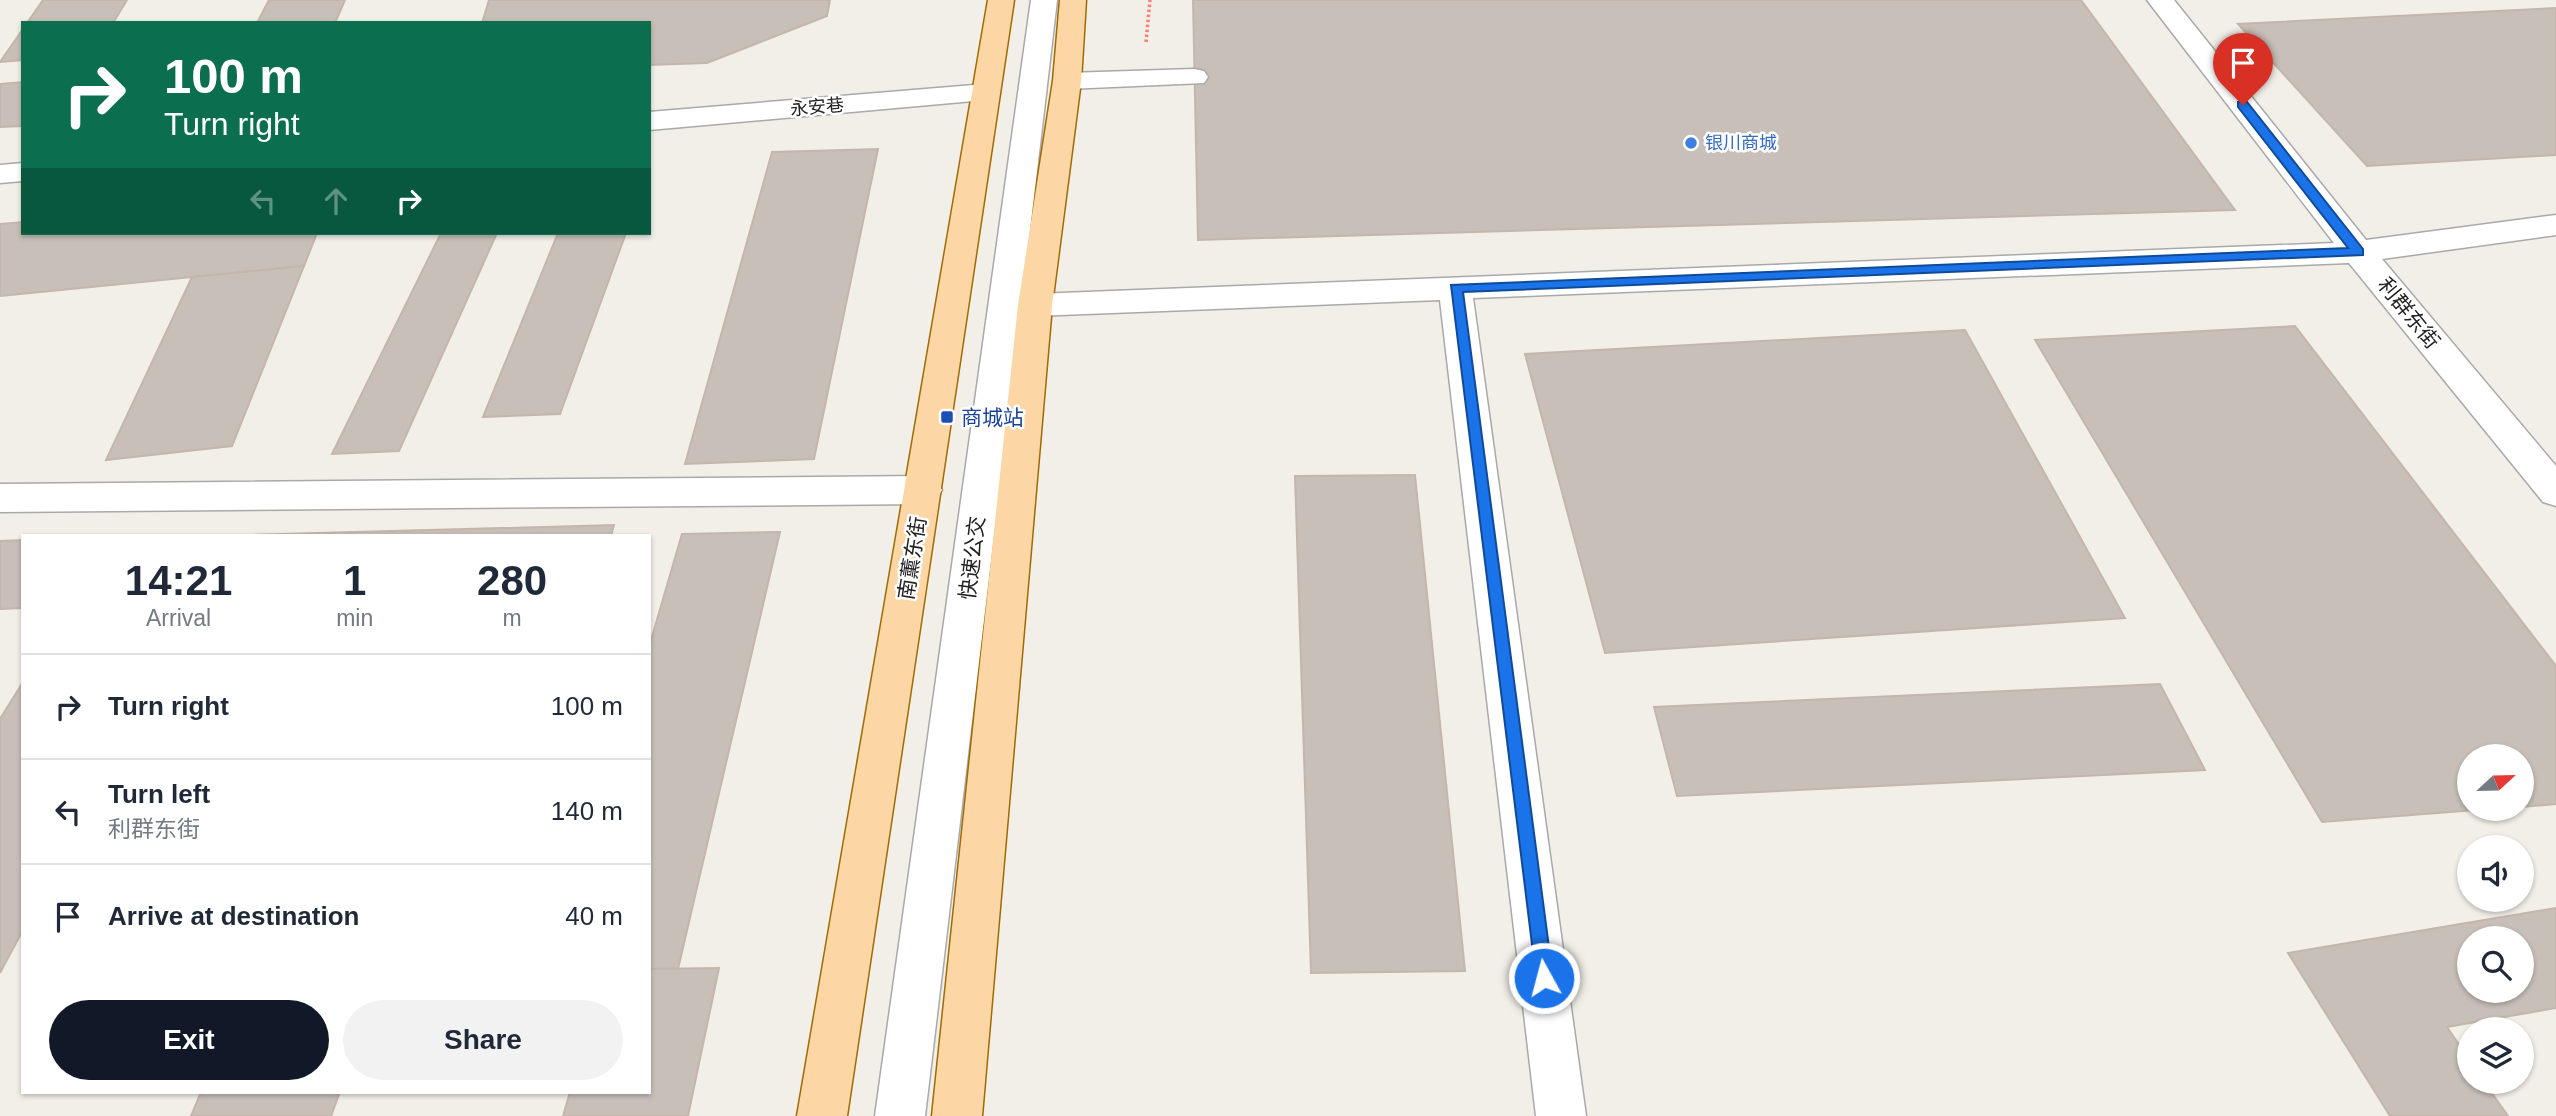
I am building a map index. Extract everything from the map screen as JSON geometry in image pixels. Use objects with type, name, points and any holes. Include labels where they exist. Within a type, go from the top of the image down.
[{"type":"main road","name":"南薰东街","points":[[822,1116],[1001,0]]},
{"type":"main road","points":[[957,1116],[1035,305],[1067,81],[1073,0]]},
{"type":"street","name":"快速公交","points":[[900,1116],[1044,0]]},
{"type":"street","name":"利群东街","points":[[2160,0],[2358,252],[2556,492]]},
{"type":"street","points":[[1067,81],[1194,77]]},
{"type":"street","name":"永安巷","points":[[651,121],[986,93]]},
{"type":"street","points":[[0,174],[21,172]]},
{"type":"street","points":[[1035,305],[2358,252],[2556,225]]},
{"type":"street","points":[[1455,288],[1561,1116]]},
{"type":"street","points":[[0,498],[923,490]]},
{"type":"building","points":[[43,0],[127,0],[114,21],[28,21]]},
{"type":"building","points":[[269,0],[345,0],[336,21],[258,21]]},
{"type":"building","points":[[489,0],[830,0],[827,16],[707,63],[651,65],[651,21],[483,21]]},
{"type":"building","name":"银川商城","points":[[1193,0],[2081,0],[2235,210],[1198,240]]},
{"type":"building","points":[[2556,8],[2556,155],[2367,166],[2238,24]]},
{"type":"building","points":[[21,32],[21,60],[0,62]]},
{"type":"building","points":[[21,82],[21,126],[0,127],[0,84]]},
{"type":"building","points":[[878,149],[814,459],[685,464],[772,152]]},
{"type":"building","points":[[21,222],[21,235],[316,235],[304,266],[0,296],[0,224]]},
{"type":"building","points":[[440,235],[496,235],[399,451],[332,454]]},
{"type":"building","points":[[557,235],[625,235],[560,414],[483,417]]},
{"type":"building","points":[[304,266],[232,446],[106,460],[192,277]]},
{"type":"building","points":[[2295,326],[2556,666],[2556,804],[2534,806],[2534,744],[2457,744],[2457,812],[2322,822],[2035,340]]},
{"type":"building","points":[[1965,330],[2125,618],[1605,653],[1525,354]]},
{"type":"building","points":[[1415,475],[1465,971],[1311,973],[1295,476]]},
{"type":"building","points":[[614,525],[612,534],[286,534]]},
{"type":"building","points":[[780,532],[678,969],[651,969],[651,640],[682,534]]},
{"type":"building","points":[[21,540],[21,608],[0,609],[0,541]]},
{"type":"building","points":[[2160,684],[2205,770],[1677,796],[1654,707]]},
{"type":"building","points":[[21,685],[21,934],[0,973],[0,719]]},
{"type":"building","points":[[2556,908],[2556,1008],[2504,1017],[2457,1017],[2457,1025],[2447,1027],[2457,1042],[2457,1094],[2492,1094],[2508,1116],[2390,1116],[2288,953]]},
{"type":"building","points":[[719,968],[688,1116],[563,1116],[569,1094],[651,1094],[651,969]]},
{"type":"building","points":[[200,1094],[339,1094],[331,1116],[191,1116]]},
{"type":"place","name":"银川商城","points":[[1691,143]]},
{"type":"place","name":"商城站","points":[[947,417]]},
{"type":"route","points":[[1544,978],[1455,288],[2358,252],[2243,105]]}]
